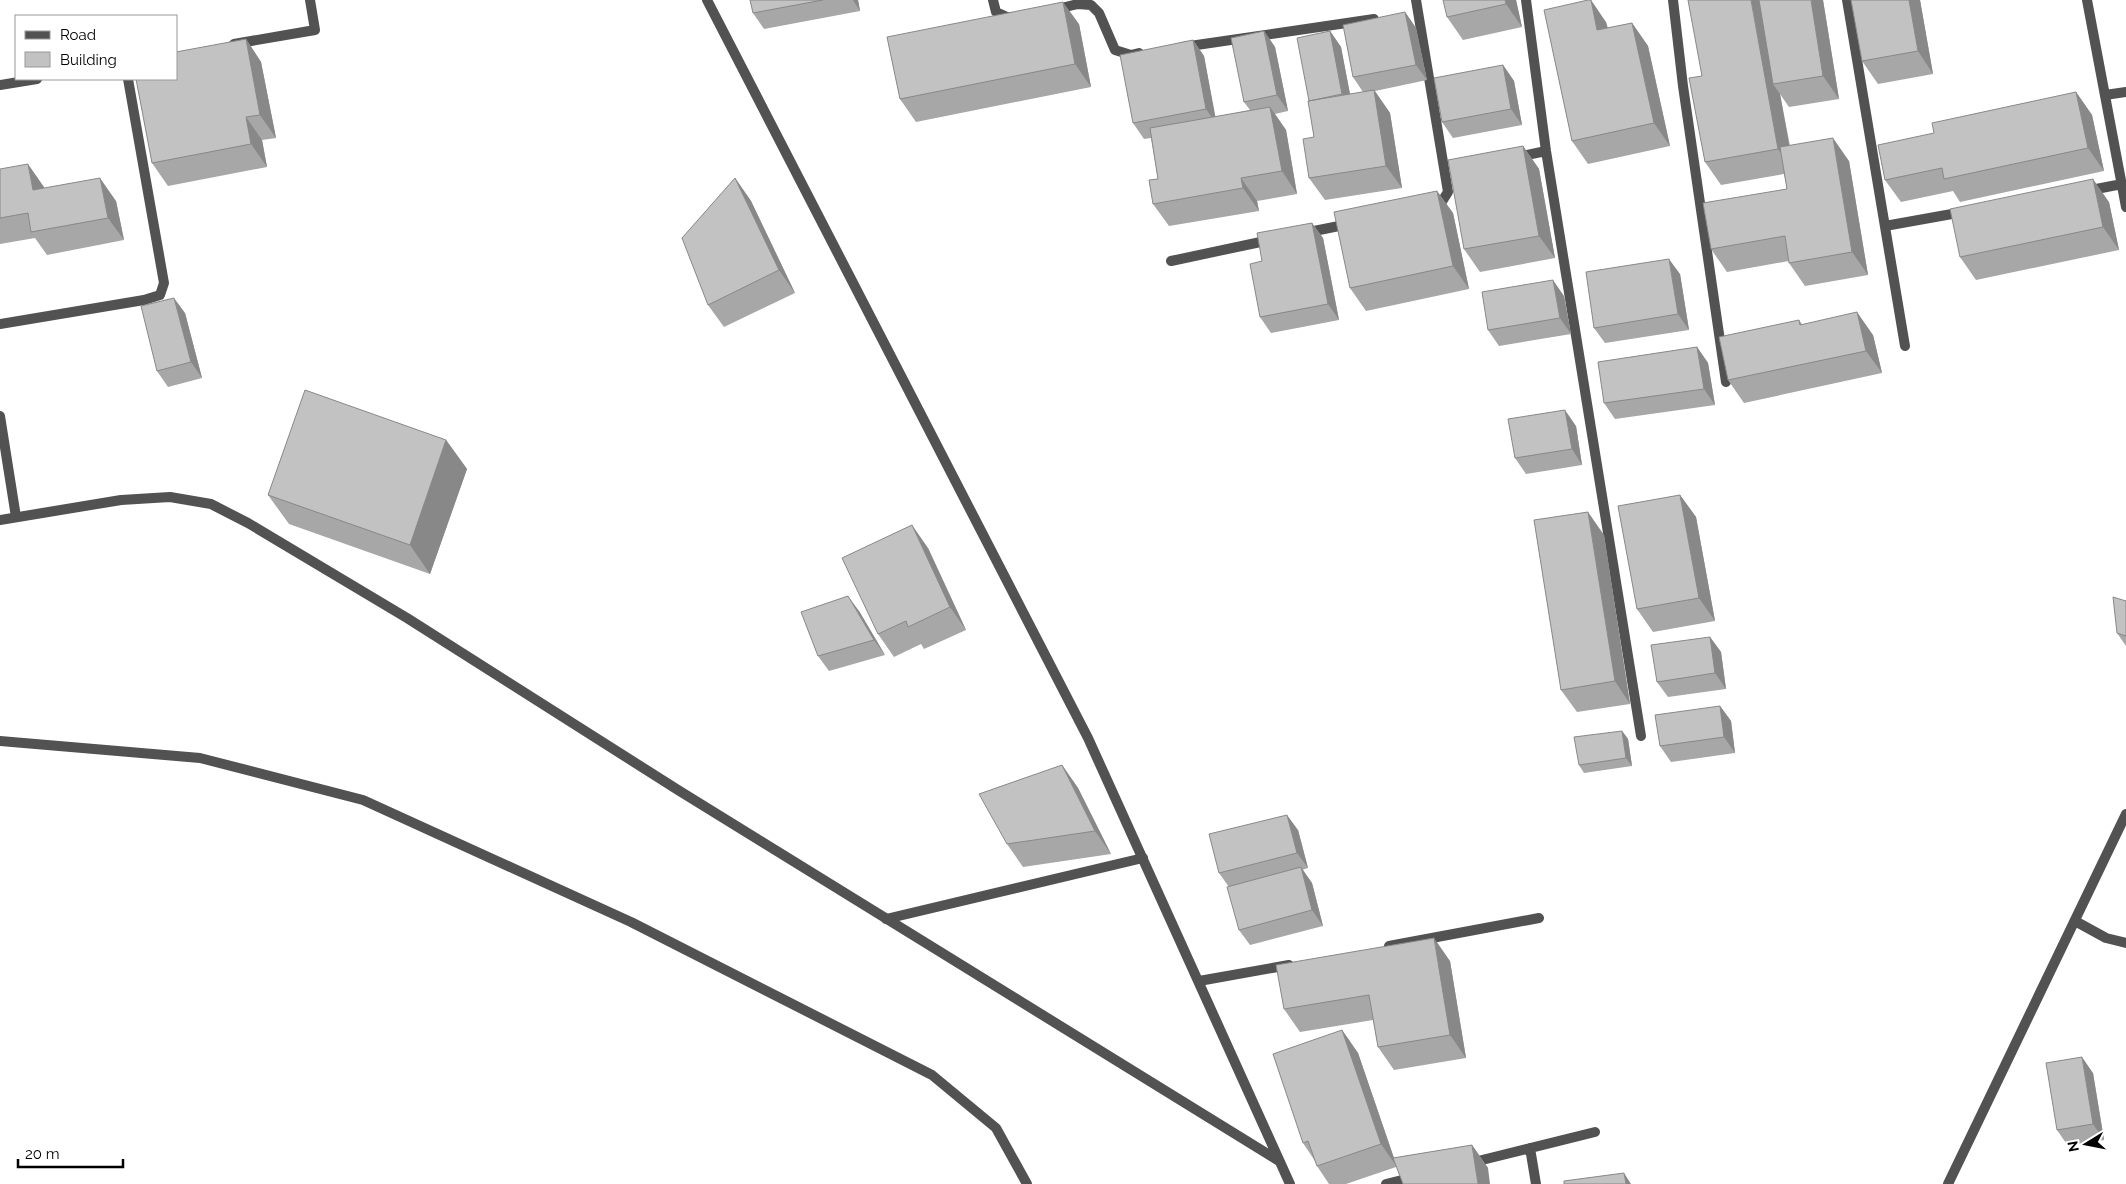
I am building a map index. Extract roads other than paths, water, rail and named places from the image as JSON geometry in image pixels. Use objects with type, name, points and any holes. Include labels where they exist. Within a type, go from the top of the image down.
[{"type":"street","points":[[222,46],[315,30],[310,0]]},
{"type":"street","points":[[707,0],[1088,738],[1290,1184]]},
{"type":"street","points":[[993,0],[996,12],[1007,17],[1026,15]]},
{"type":"street","points":[[1416,0],[1414,13],[1449,170],[1448,192],[1439,206],[1420,210]]},
{"type":"street","points":[[1526,0],[1546,151],[1641,736]]},
{"type":"street","points":[[1673,0],[1683,86],[1726,382]]},
{"type":"street","points":[[1846,0],[1906,346]]},
{"type":"street","points":[[2087,0],[2126,207]]},
{"type":"street","points":[[1043,12],[1078,4],[1091,5],[1099,13],[1115,50],[1131,55],[1150,52]]},
{"type":"street","points":[[1169,49],[1380,18]]},
{"type":"street","points":[[0,85],[31,80]]},
{"type":"street","points":[[0,324],[144,300],[160,295],[164,283],[128,80]]},
{"type":"street","points":[[2105,94],[2126,92]]},
{"type":"street","points":[[1509,158],[1546,151]]},
{"type":"street","points":[[2074,193],[2122,184]]},
{"type":"street","points":[[1885,226],[1970,211]]},
{"type":"street","points":[[1295,235],[1362,222]]},
{"type":"street","points":[[1171,261],[1276,239]]},
{"type":"street","points":[[0,416],[16,518]]},
{"type":"street","points":[[0,520],[121,500],[170,497],[211,504],[248,523],[407,618],[670,785],[1279,1161]]},
{"type":"street","points":[[0,741],[200,758],[363,800],[631,922],[932,1075],[996,1128],[1027,1184]]},
{"type":"street","points":[[1948,1184],[2126,814]]},
{"type":"street","points":[[886,919],[1143,858]]},
{"type":"street","points":[[1374,949],[1539,918]]},
{"type":"street","points":[[2075,921],[2106,938],[2126,944]]},
{"type":"street","points":[[1199,982],[1296,964]]},
{"type":"street","points":[[1463,1165],[1595,1132]]},
{"type":"street","points":[[1530,1148],[1536,1184]]},
{"type":"street","points":[[1386,1184],[1425,1174]]}]
